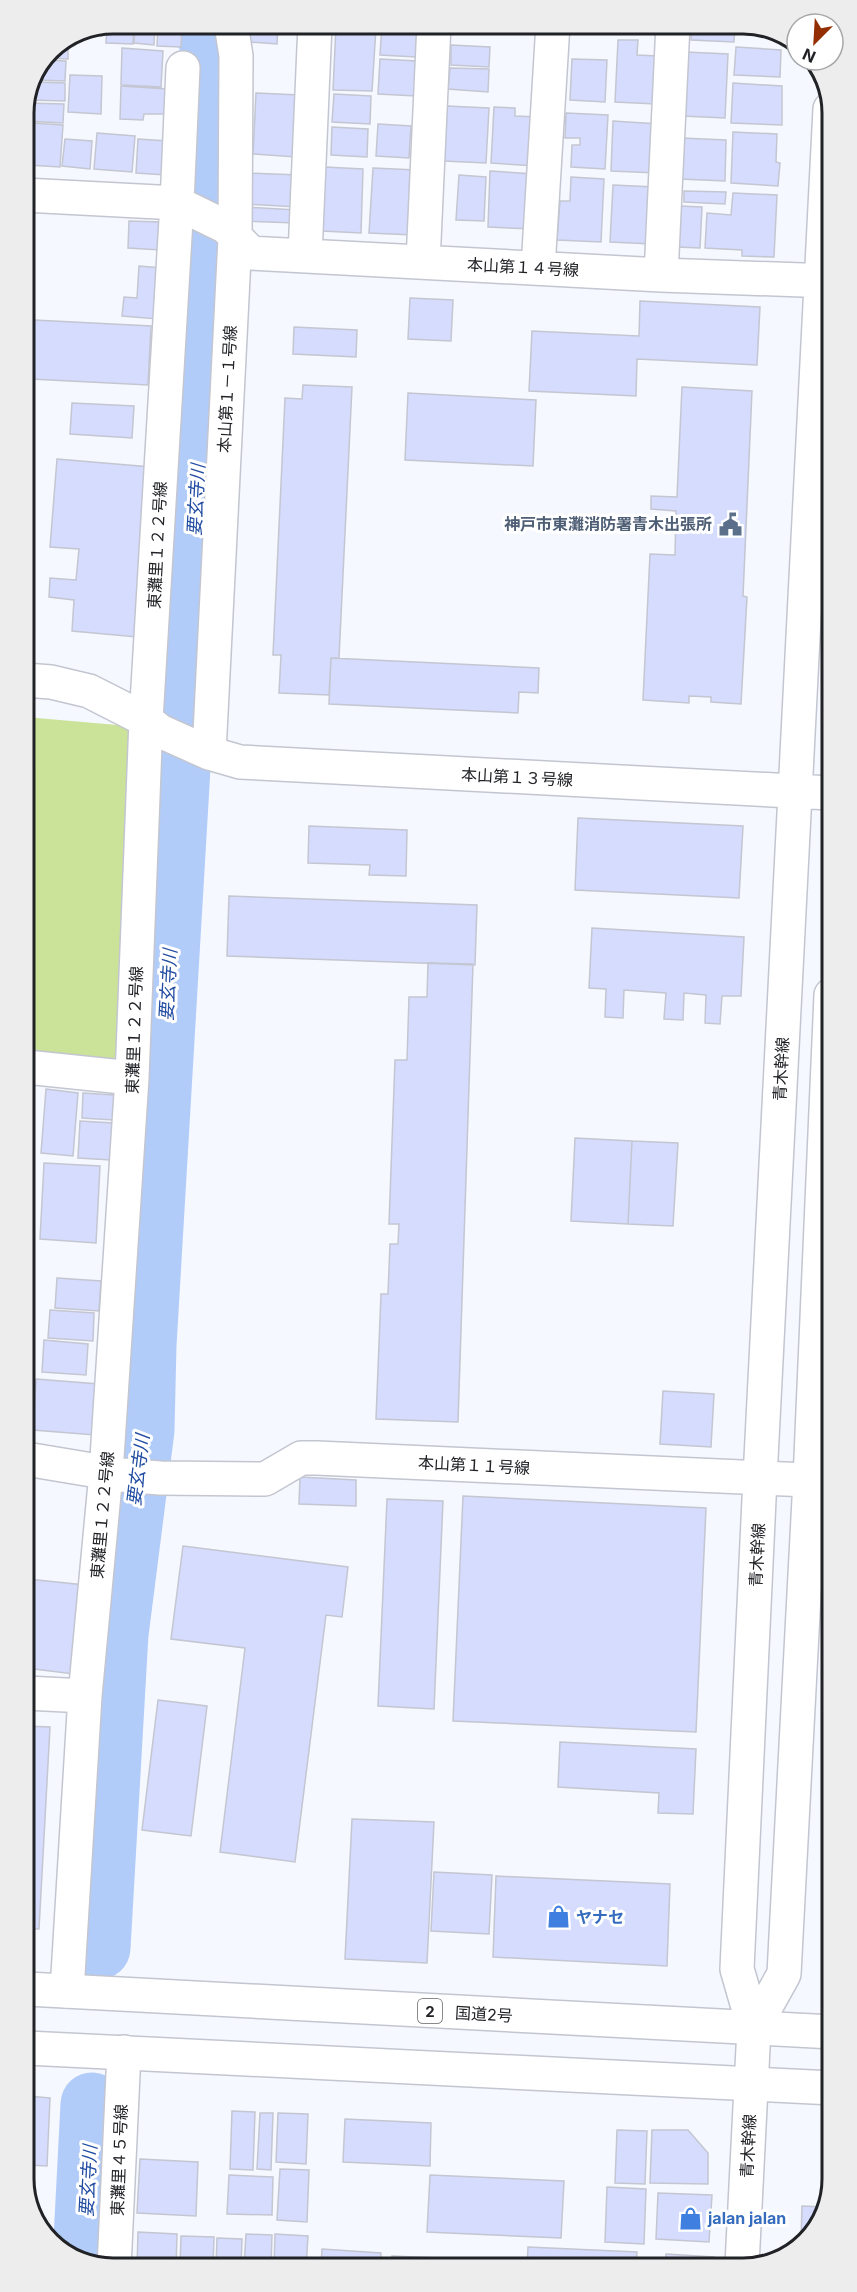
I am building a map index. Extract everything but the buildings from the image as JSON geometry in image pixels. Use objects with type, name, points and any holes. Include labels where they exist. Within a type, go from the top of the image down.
[{"type":"main road","name":"本山第１－１号線","points":[[207,752],[230,233],[236,56],[233,34]]},
{"type":"main road","points":[[305,255],[315,34]]},
{"type":"main road","points":[[423,262],[434,35]]},
{"type":"main road","points":[[538,268],[552,35]]},
{"type":"main road","points":[[661,275],[672,35]]},
{"type":"main road","name":"東灘里１２２号線","points":[[67,1991],[85,1696],[114,1474],[132,1078],[181,205],[183,68]]},
{"type":"main road","points":[[35,196],[181,205]]},
{"type":"main road","name":"本山第１４号線","points":[[181,205],[230,233],[251,253],[661,275],[822,281]]},
{"type":"main road","name":"青木幹線","points":[[742,2258],[754,2028],[737,1969],[795,792],[822,347]]},
{"type":"main road","name":"本山第１３号線","points":[[35,681],[89,691],[207,752],[240,762],[822,793]]},
{"type":"main road","points":[[35,1068],[132,1078]]},
{"type":"main road","name":"青木幹線","points":[[754,2028],[784,1974],[821,1480],[822,1432]]},
{"type":"main road","name":"本山第１１号線","points":[[34,1460],[114,1474],[160,1478],[265,1479],[300,1458],[317,1458],[821,1480]]},
{"type":"main road","points":[[34,1693],[85,1696]]},
{"type":"main road","name":"国道2号","points":[[34,1989],[822,2031]]},
{"type":"main road","points":[[34,2048],[822,2087]]},
{"type":"main road","name":"東灘里４５号線","points":[[115,2257],[124,2052]]},
{"type":"green space","points":[[35,718],[129,726],[117,1059],[35,1051]]},
{"type":"waterway","name":"要玄寺川","points":[[99,1948],[117,1634],[143,1430],[145,1345],[209,259],[212,44],[207,34]]},
{"type":"waterway","name":"要玄寺川","points":[[84,2252],[92,2104]]},
{"type":"place","name":"神戸市東灘消防署青木出張所","points":[[730,524]]},
{"type":"place","name":"ヤナセ","points":[[558,1917]]},
{"type":"place","name":"jalan jalan","points":[[690,2218]]}]
